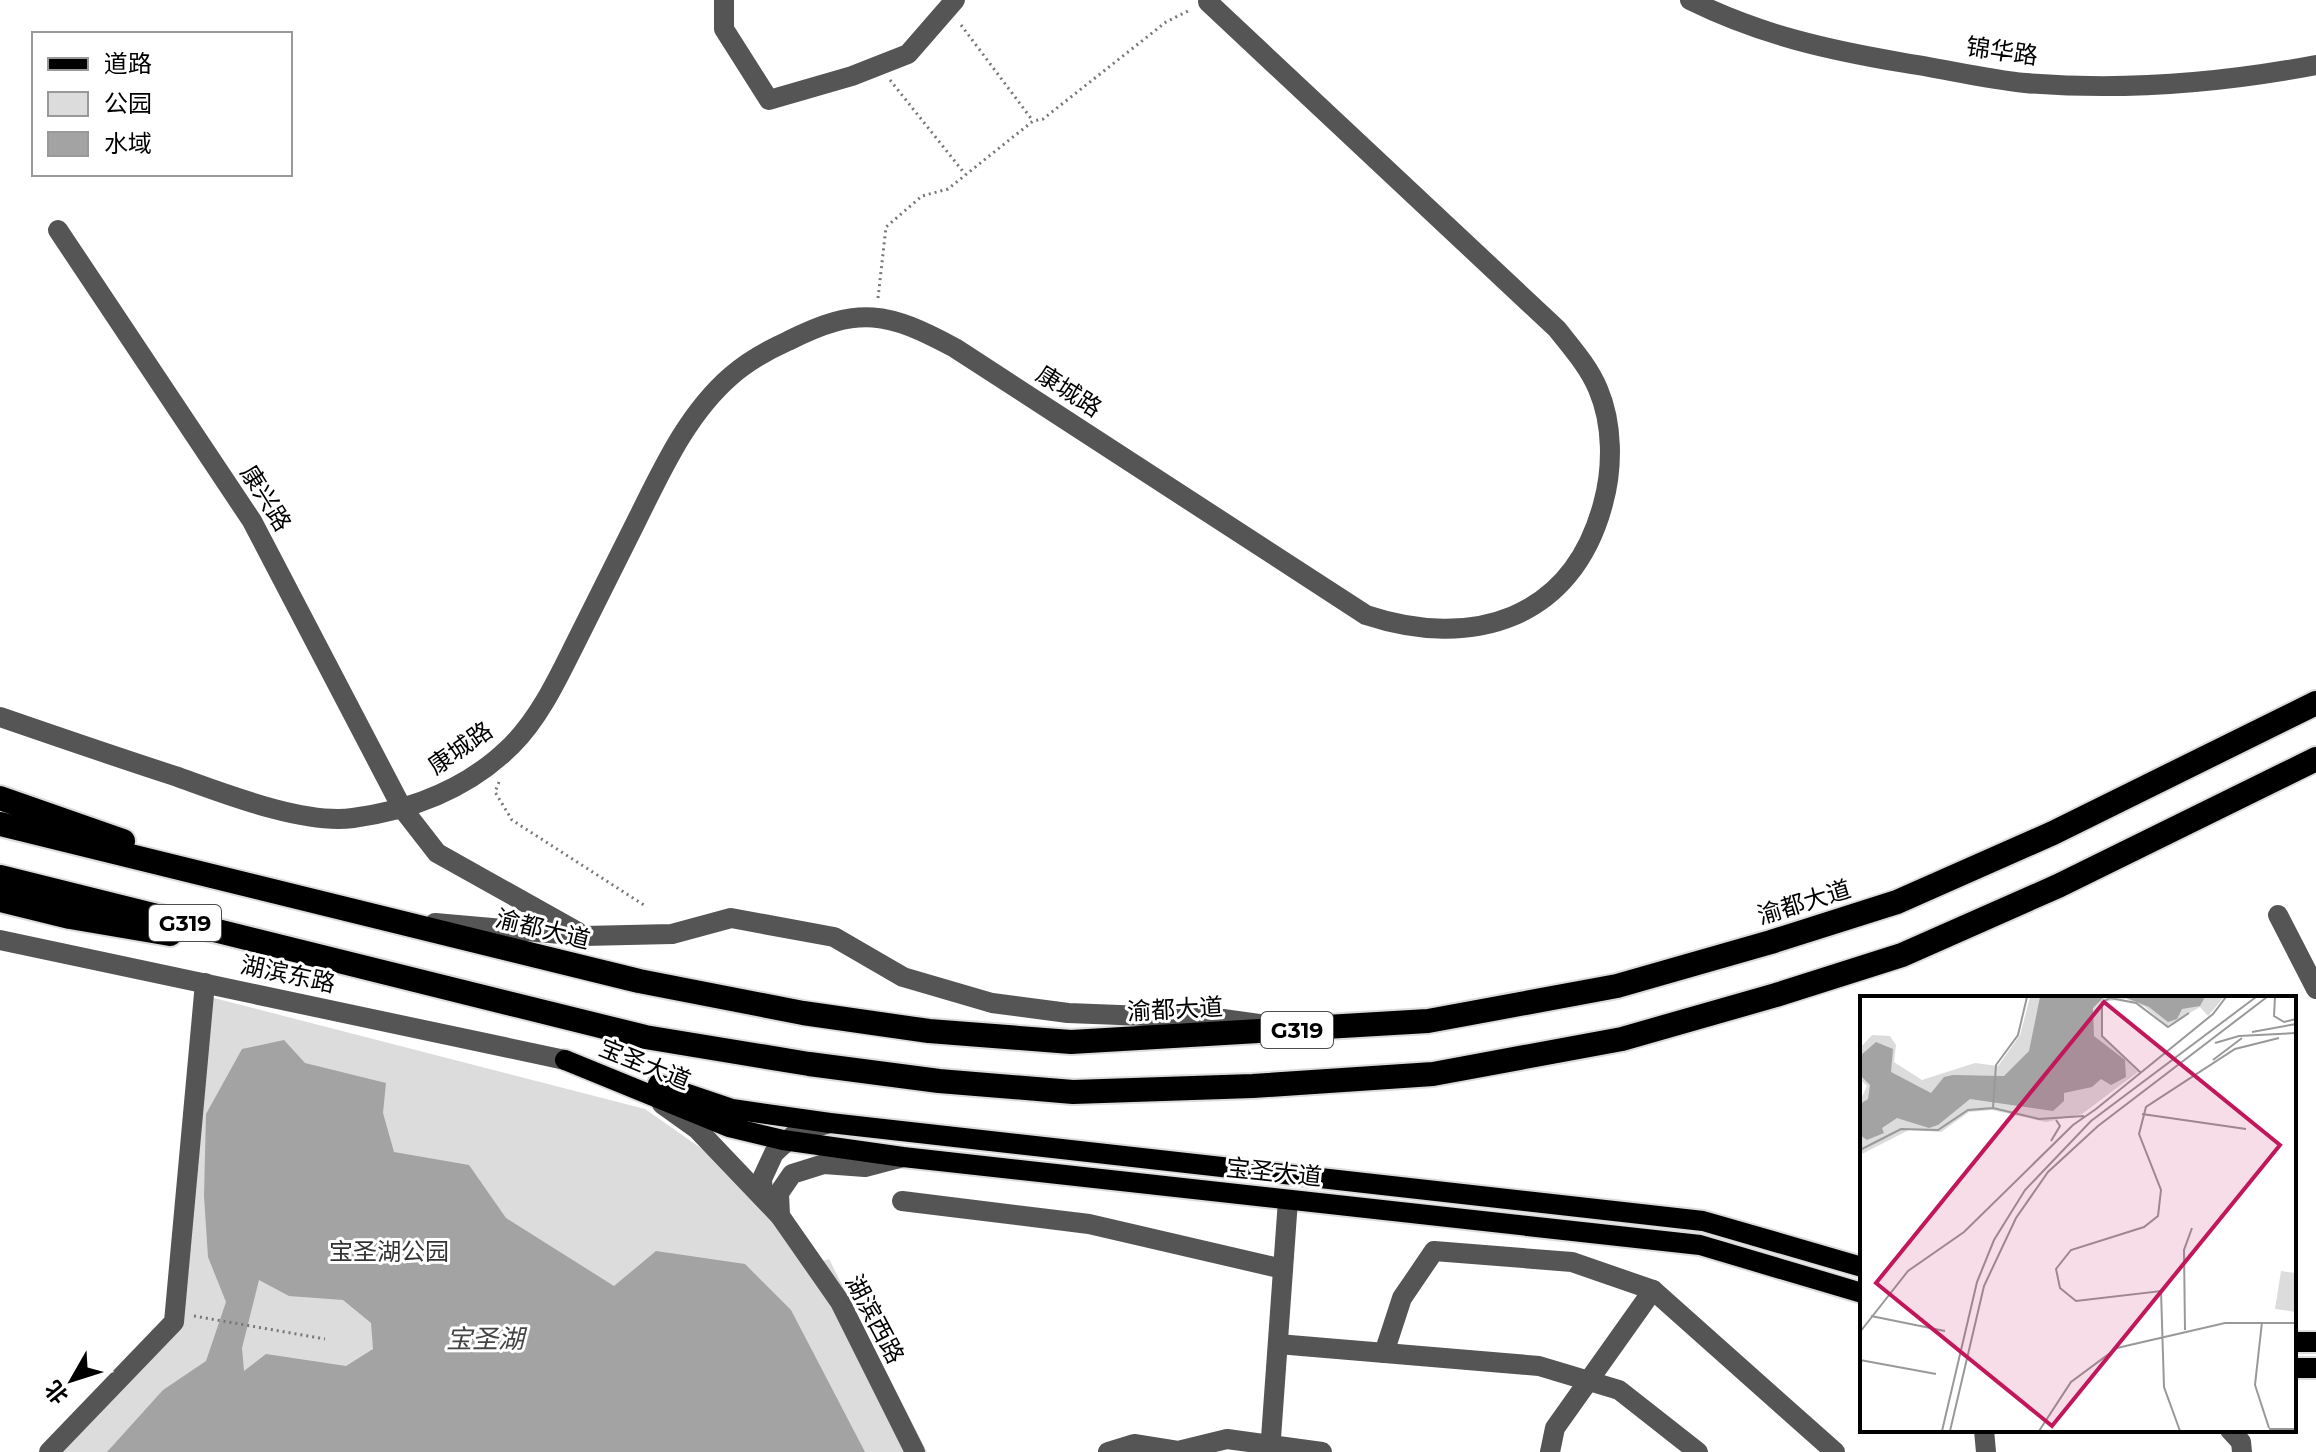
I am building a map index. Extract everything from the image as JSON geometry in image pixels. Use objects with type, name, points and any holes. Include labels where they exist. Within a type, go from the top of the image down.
[{"type":"highway","name":"渝都大道","points":[[0,824],[639,981],[803,1013],[929,1031],[1071,1042],[1428,1021],[1617,986],[1883,907],[2053,833],[2316,703]]},
{"type":"highway","name":"G319","points":[[0,877],[645,1037],[809,1064],[939,1081],[1073,1092],[1253,1086],[1433,1074],[1622,1039],[1902,955],[2058,886],[2316,759]]},
{"type":"highway","points":[[0,798],[234,882]]},
{"type":"highway","points":[[0,900],[70,917],[369,969]]},
{"type":"main road","name":"宝圣大道","points":[[565,1060],[729,1127],[788,1140],[903,1157],[1700,1245],[1860,1292]]},
{"type":"main road","name":"宝圣大道","points":[[565,1060],[644,1079],[732,1109],[830,1123],[1703,1221],[1860,1266]]},
{"type":"street","points":[[724,0],[724,29],[769,100],[908,54],[951,3]]},
{"type":"street","name":"锦华路","points":[[1690,0],[1783,38],[1837,51],[2023,83],[2097,86],[2174,83],[2250,77],[2316,65]]},
{"type":"street","name":"康城路","points":[[0,717],[237,798],[295,814],[350,819],[402,808],[444,793],[481,770],[513,744],[537,712],[561,671],[674,448],[730,377],[768,350],[809,330],[842,320],[877,316],[916,327],[955,348],[1366,615],[1397,625],[1431,630],[1463,630],[1522,613],[1549,594],[1588,547],[1606,493],[1610,461],[1608,425],[1598,389],[1581,358],[1557,329],[1209,1]]},
{"type":"street","name":"康兴路","points":[[58,230],[252,521],[402,808],[437,853],[584,936]]},
{"type":"street","points":[[2278,915],[2316,989]]},
{"type":"street","points":[[379,918],[584,936],[672,934],[731,918],[834,937],[903,977],[992,1003],[1068,1013],[1223,1019],[1298,1030]]},
{"type":"street","name":"湖滨东路","points":[[0,940],[565,1060]]},
{"type":"street","points":[[49,1452],[174,1322],[205,983]]},
{"type":"street","name":"湖滨西路","points":[[644,1090],[697,1129],[780,1216],[840,1302],[915,1452]]},
{"type":"street","points":[[763,1197],[762,1179],[774,1153],[796,1133],[830,1123]]},
{"type":"street","points":[[780,1216],[779,1193],[792,1174],[824,1164],[865,1167],[903,1157]]},
{"type":"street","points":[[1271,1448],[1288,1200]]},
{"type":"street","points":[[902,1201],[1089,1224],[1283,1269]]},
{"type":"street","points":[[1384,1353],[1402,1298],[1434,1251],[1572,1262],[1653,1290],[1835,1452]]},
{"type":"street","points":[[1550,1452],[1555,1428],[1653,1290]]},
{"type":"street","points":[[1278,1344],[1539,1366],[1619,1390],[1698,1452]]},
{"type":"street","points":[[1984,1432],[1986,1452]]},
{"type":"street","points":[[2232,1432],[2241,1442],[2242,1452]]},
{"type":"street","points":[[1108,1452],[1134,1444],[1178,1451],[1227,1439],[1271,1448],[1322,1452]]},
{"type":"path","points":[[877,316],[886,227],[922,196],[948,189],[1166,22],[1209,1]]},
{"type":"path","points":[[951,3],[1033,121]]},
{"type":"path","points":[[879,65],[965,174]]},
{"type":"path","points":[[500,780],[495,792],[512,820],[647,907]]},
{"type":"path","points":[[210,1319],[325,1339]]},
{"type":"green space","name":"宝圣湖","points":[[210,997],[645,1109],[705,1151],[810,1265],[829,1259],[927,1452],[57,1452],[180,1326]]},
{"type":"water","name":"宝圣湖","points":[[284,1040],[305,1063],[386,1083],[383,1113],[394,1152],[469,1165],[506,1218],[614,1286],[656,1251],[745,1264],[791,1310],[865,1452],[107,1452],[163,1390],[206,1361],[226,1302],[208,1257],[204,1196],[206,1114],[242,1049]],"holes":[[[259,1280],[289,1296],[343,1300],[371,1323],[373,1349],[346,1366],[266,1354],[244,1371],[242,1348]]]},
{"type":"park label","name":"宝圣湖公园","points":[[389,1251]]}]
